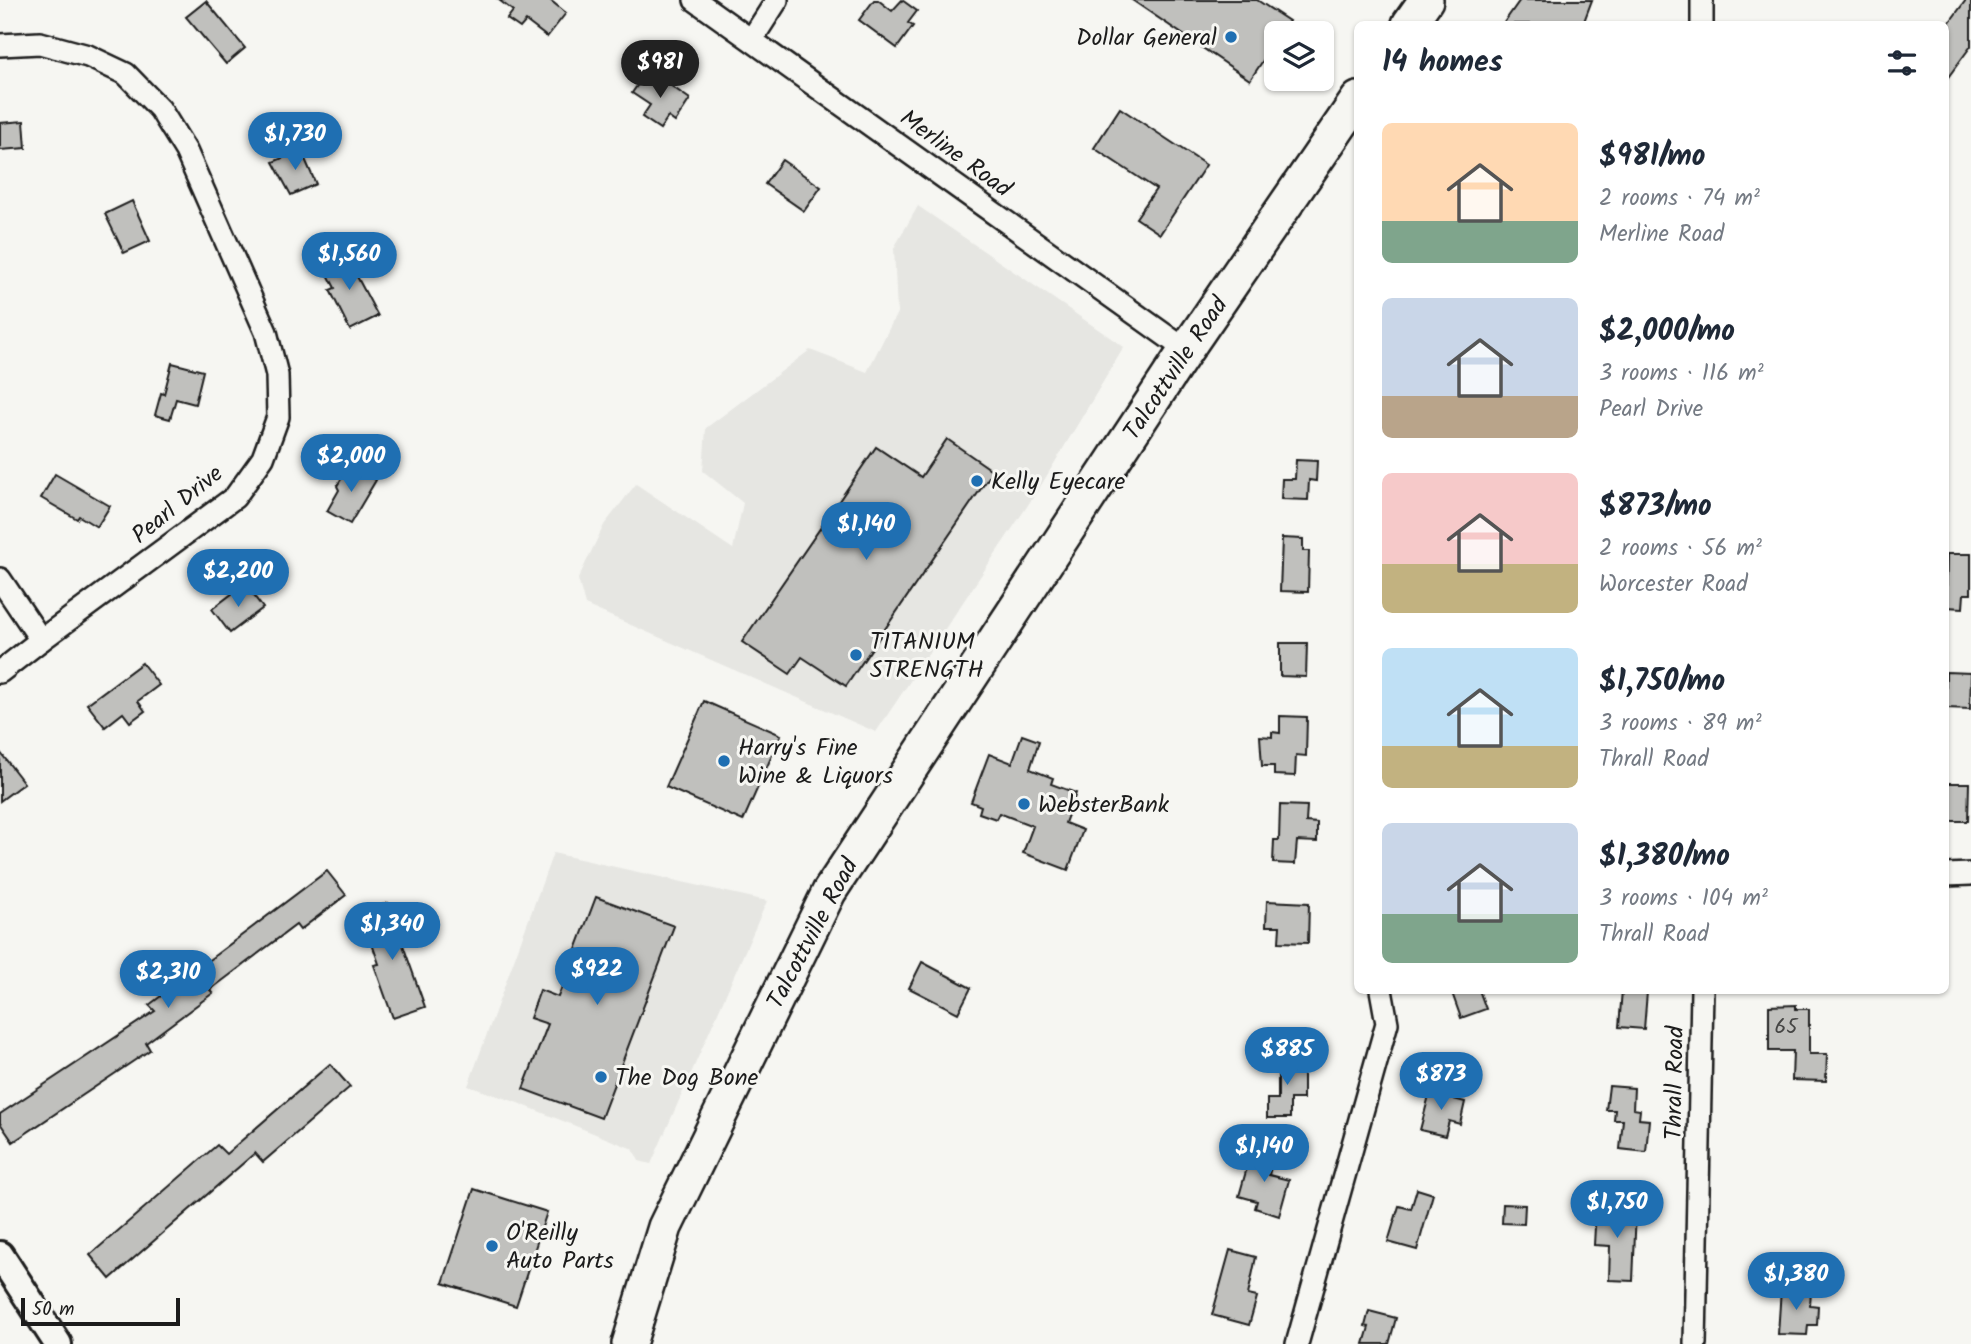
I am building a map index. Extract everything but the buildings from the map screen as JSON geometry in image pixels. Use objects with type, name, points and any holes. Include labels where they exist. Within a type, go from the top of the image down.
[{"type":"main road","points":[[1411,21],[1426,0]]},
{"type":"main road","name":"Talcottville Road","points":[[629,1344],[665,1227],[829,892],[1186,350],[1354,105]]},
{"type":"street","name":"Merline Road","points":[[695,0],[1186,350]]},
{"type":"street","points":[[752,39],[777,0]]},
{"type":"street","points":[[1702,0],[1702,21]]},
{"type":"street","name":"Pearl Drive","points":[[0,45],[40,43],[88,57],[126,74],[160,109],[186,151],[266,332],[277,375],[278,417],[263,458],[235,497],[0,672]]},
{"type":"street","points":[[0,579],[41,640]]},
{"type":"street","points":[[1949,875],[1971,874]]},
{"type":"street","points":[[1297,1344],[1363,1117],[1387,1023],[1382,994]]},
{"type":"street","name":"Thrall Road","points":[[1695,1344],[1702,994]]},
{"type":"street","points":[[0,1255],[58,1344]]},
{"type":"shaded area","points":[[918,206],[1124,347],[1040,487],[876,732],[585,605],[578,579],[604,525],[636,484],[733,549],[743,503],[703,471],[706,428],[810,350],[867,372],[897,313],[894,248]]},
{"type":"shaded area","points":[[553,853],[767,901],[651,1164],[639,1161],[633,1149],[468,1086]]},
{"type":"place","name":"Dollar General","points":[[1231,37]]},
{"type":"place","name":"Kelly Eyecare","points":[[977,481]]},
{"type":"place","name":"TITANIUM STRENGTH","points":[[856,655]]},
{"type":"place","name":"Harry's Fine Wine & Liquors","points":[[724,761]]},
{"type":"place","name":"WebsterBank","points":[[1024,804]]},
{"type":"place","name":"The Dog Bone","points":[[601,1077]]},
{"type":"place","name":"O'Reilly Auto Parts","points":[[492,1246]]}]
